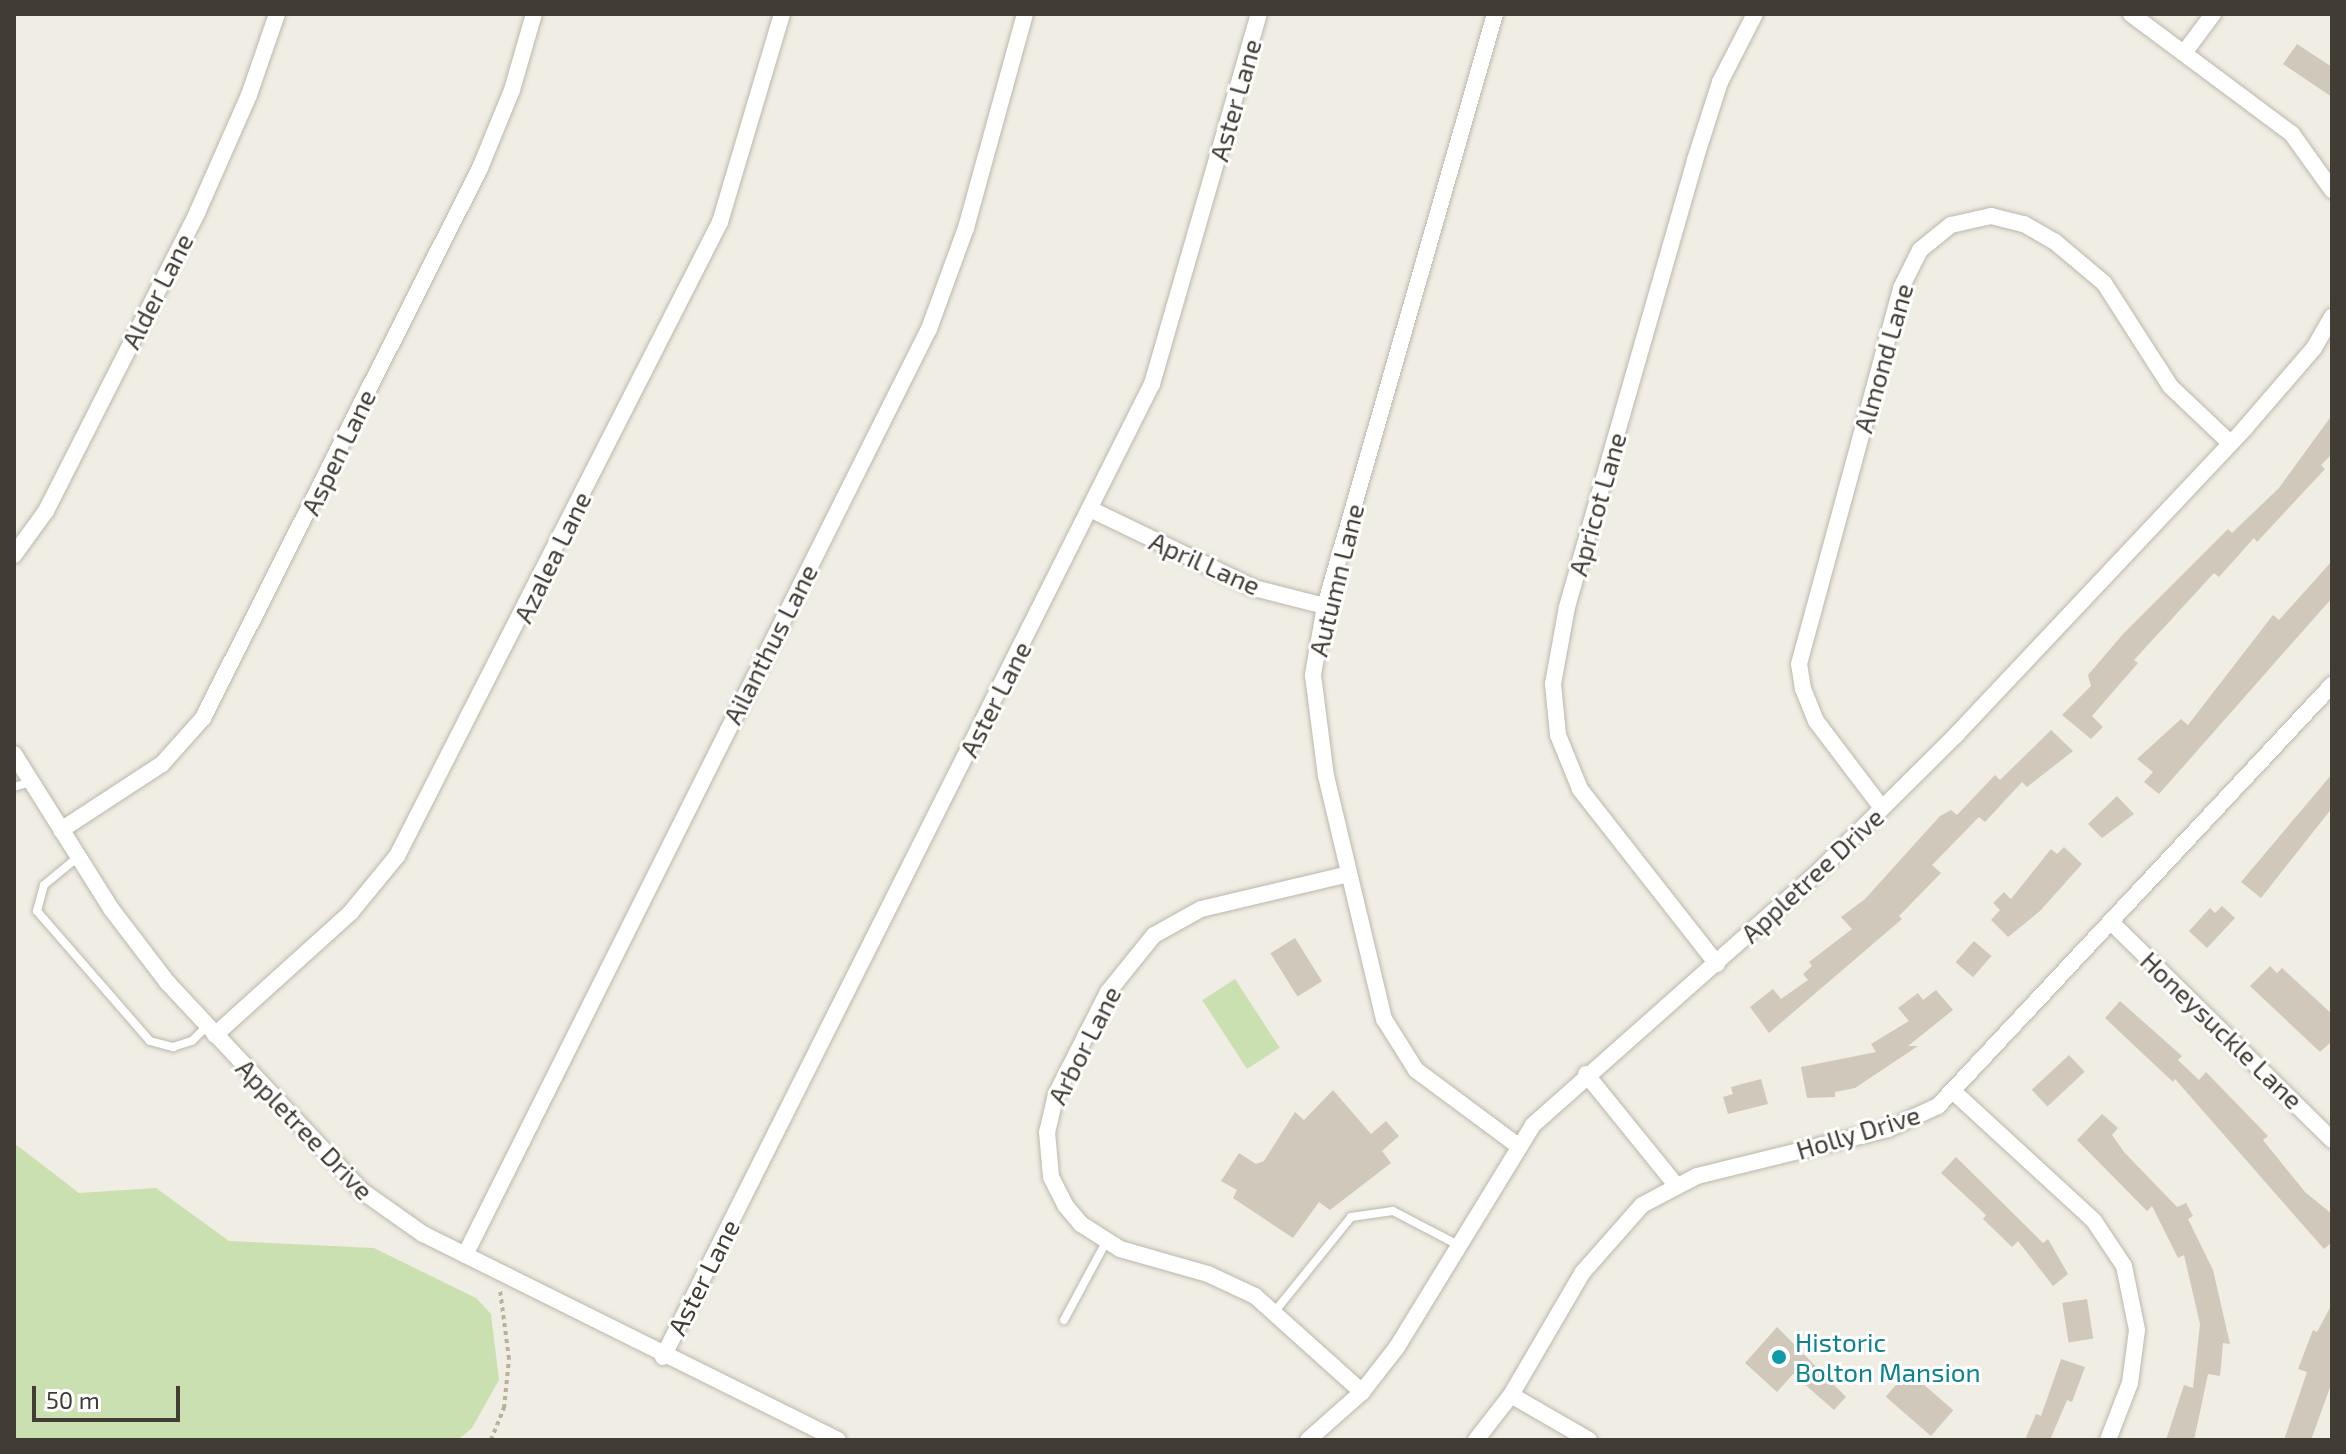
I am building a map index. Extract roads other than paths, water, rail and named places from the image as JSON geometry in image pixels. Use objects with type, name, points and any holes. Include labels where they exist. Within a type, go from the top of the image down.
[{"type":"street","name":"Alder Lane","points":[[14,555],[46,511],[197,213],[240,118],[277,14]]},
{"type":"street","name":"Aspen Lane","points":[[61,830],[162,764],[203,718],[480,168],[512,90],[534,14]]},
{"type":"street","name":"Azalea Lane","points":[[211,1030],[351,912],[397,856],[720,222],[782,14]]},
{"type":"street","name":"Ailanthus Lane","points":[[465,1255],[929,329],[966,228],[1025,14]]},
{"type":"street","name":"Aster Lane","points":[[663,1357],[1152,384],[1259,14]]},
{"type":"street","name":"Autumn Lane","points":[[1495,14],[1325,606],[1313,675],[1314,714],[1374,985],[1399,1048],[1442,1093],[1517,1145]]},
{"type":"street","name":"Apricot Lane","points":[[1717,964],[1580,789],[1558,735],[1553,684],[1567,607],[1695,160],[1720,82],[1755,14]]},
{"type":"street","points":[[2131,14],[2292,134],[2332,190]]},
{"type":"street","points":[[2184,53],[2213,14]]},
{"type":"street","name":"Almond Lane","points":[[1882,808],[1816,721],[1799,664],[1901,288],[1920,250],[1951,225],[1991,216],[2024,224],[2054,241],[2104,283],[2170,386],[2230,443]]},
{"type":"street","name":"Appletree Drive","points":[[1308,1440],[1362,1392],[1397,1347],[1517,1145],[1586,1074],[1717,964],[1882,808],[2007,683],[2230,443],[2314,348],[2332,317]]},
{"type":"street","name":"April Lane","points":[[1090,509],[1254,588],[1325,606]]},
{"type":"street","name":"Holly Drive","points":[[1476,1440],[1511,1395],[1583,1272],[1617,1228],[1675,1184],[1888,1129],[1918,1118],[1955,1093],[2332,685]]},
{"type":"street","name":"Appletree Drive","points":[[14,754],[112,910],[211,1030],[362,1191],[390,1213],[465,1255],[496,1268],[663,1357],[838,1440]]},
{"type":"street","name":"Arbor Lane","points":[[1349,874],[1177,918],[1134,954],[1108,992],[1056,1094],[1047,1132],[1051,1177],[1065,1205],[1106,1242],[1220,1278],[1276,1310],[1362,1392]]},
{"type":"street","name":"Honeysuckle Lane","points":[[2111,922],[2332,1140]]},
{"type":"street","points":[[1586,1074],[1675,1184]]},
{"type":"street","points":[[1955,1093],[2094,1221],[2124,1266],[2137,1330],[2130,1383],[2108,1440]]},
{"type":"street","points":[[1511,1395],[1589,1440]]},
{"type":"lane","points":[[14,787],[31,781]]},
{"type":"lane","points":[[78,857],[44,885],[37,911],[150,1041],[173,1047],[211,1030]]},
{"type":"lane","points":[[1276,1310],[1351,1217],[1393,1211],[1456,1244]]},
{"type":"lane","points":[[1064,1320],[1106,1242]]},
{"type":"place","name":"Historic Bolton Mansion","points":[[1779,1357]]}]
